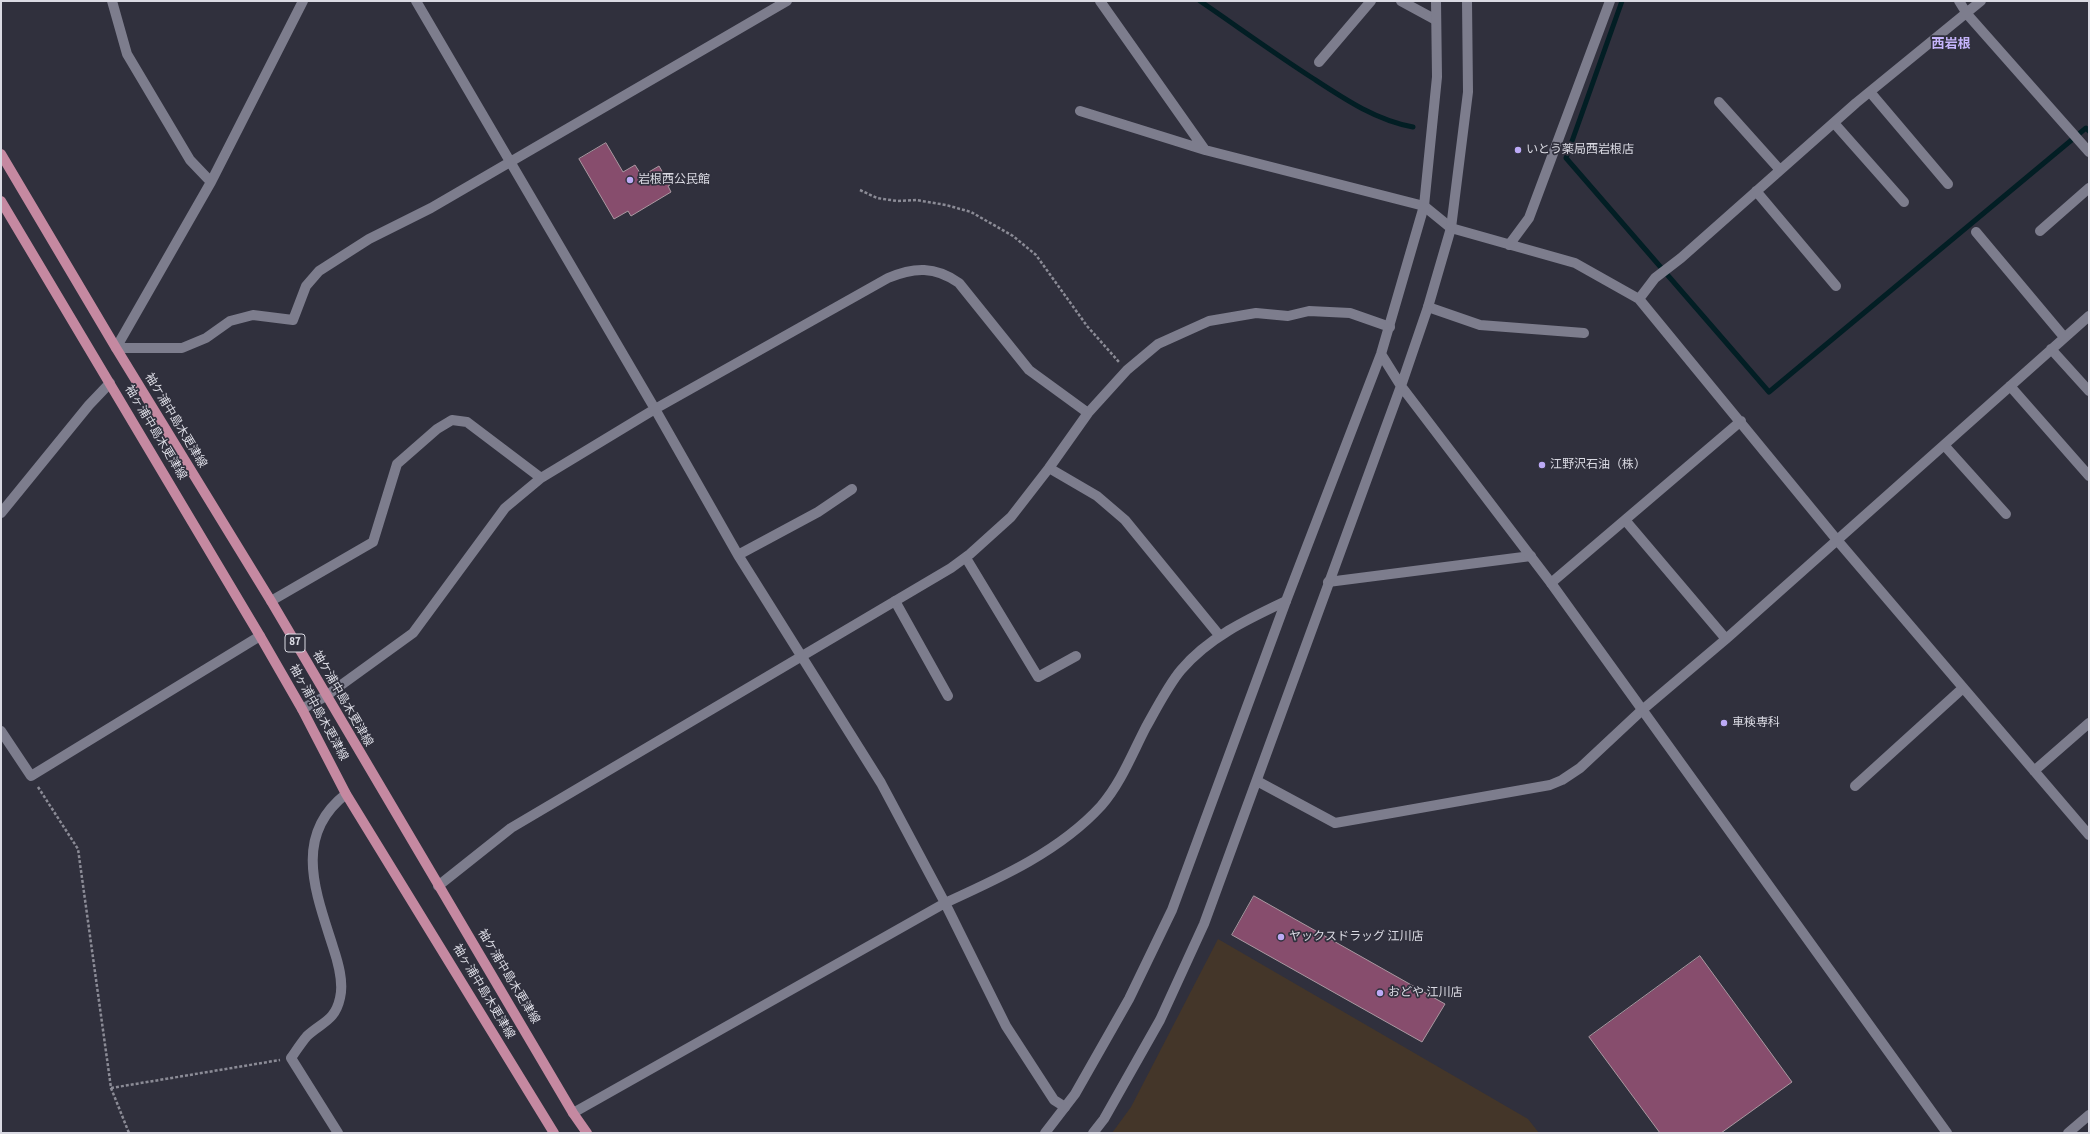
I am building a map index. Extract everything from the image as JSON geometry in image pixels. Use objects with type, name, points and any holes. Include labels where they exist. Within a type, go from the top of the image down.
[{"type":"main road","name":"袖ケ浦中島木更津線","points":[[1,154],[116,348],[271,601],[438,886],[573,1113],[587,1133]]},
{"type":"main road","name":"袖ヶ浦中島木更津線","points":[[1,201],[260,636],[302,709],[346,794],[554,1133]]},
{"type":"street","points":[[112,1],[127,54],[190,160],[211,182]]},
{"type":"street","points":[[303,1],[211,182],[116,348],[182,348],[206,338],[230,321],[254,315],[293,320],[306,286],[319,270],[369,239],[431,208],[787,1]]},
{"type":"street","points":[[416,1],[655,409],[738,555],[882,783],[945,902],[1006,1026],[1054,1100],[1065,1107]]},
{"type":"street","points":[[1100,1],[1205,150]]},
{"type":"street","points":[[1319,62],[1371,1]]},
{"type":"street","points":[[1401,1],[1436,20]]},
{"type":"street","points":[[1045,1133],[1075,1094],[1130,999],[1172,910],[1286,600],[1381,354],[1424,206],[1436,77],[1436,1]]},
{"type":"street","points":[[1092,1133],[1104,1119],[1160,1020],[1204,924],[1401,386],[1428,307],[1451,228],[1468,92],[1467,1]]},
{"type":"street","points":[[1509,245],[1529,218],[1610,1]]},
{"type":"street","points":[[1959,1],[1967,14],[2089,152]]},
{"type":"street","points":[[1640,299],[1655,278],[1681,258],[1870,92],[1981,1]]},
{"type":"street","points":[[1870,92],[1948,184]]},
{"type":"street","points":[[1719,102],[1780,170]]},
{"type":"street","points":[[1080,111],[1205,150],[1424,206],[1451,228],[1575,263],[1640,299],[1837,540],[2089,835]]},
{"type":"street","points":[[1834,123],[1904,202]]},
{"type":"street","points":[[2040,231],[2089,188]]},
{"type":"street","points":[[1756,191],[1836,286]]},
{"type":"street","points":[[1976,232],[2064,337]]},
{"type":"street","points":[[302,709],[326,696],[413,633],[506,508],[541,478],[655,409],[888,278],[905,271],[921,269],[950,276],[959,283],[1029,370],[1088,413]]},
{"type":"street","points":[[1428,307],[1480,325],[1584,333]]},
{"type":"street","points":[[438,886],[511,828],[966,558],[1011,517],[1049,468],[1088,413],[1127,370],[1158,344],[1209,321],[1256,313],[1288,316],[1309,311],[1350,313],[1390,326]]},
{"type":"street","points":[[1257,781],[1335,823],[1380,816],[1556,782],[1580,768],[1642,711],[1726,639],[2089,316]]},
{"type":"street","points":[[2051,349],[2089,392]]},
{"type":"street","points":[[1381,354],[1401,386],[1551,583],[1946,1133]]},
{"type":"street","points":[[1,513],[89,405],[110,383]]},
{"type":"street","points":[[2010,386],[2089,476]]},
{"type":"street","points":[[271,601],[373,542],[397,464],[437,429],[452,420],[467,422],[541,478]]},
{"type":"street","points":[[1551,583],[1741,421]]},
{"type":"street","points":[[1944,445],[2006,514]]},
{"type":"street","points":[[1049,468],[1096,496],[1126,520],[1220,635]]},
{"type":"street","points":[[738,555],[818,512],[852,489]]},
{"type":"street","points":[[1625,520],[1726,639]]},
{"type":"street","points":[[1328,582],[1531,556]]},
{"type":"street","points":[[966,558],[1038,677],[1076,656]]},
{"type":"street","points":[[573,1113],[945,902],[988,884],[1034,859],[1058,843],[1100,807],[1115,788],[1146,727],[1181,671],[1220,635],[1286,600]]},
{"type":"street","points":[[895,601],[948,696]]},
{"type":"street","points":[[1,731],[31,776],[260,636]]},
{"type":"street","points":[[1855,786],[1963,688]]},
{"type":"street","points":[[2034,771],[2089,724]]},
{"type":"street","points":[[338,1133],[291,1058],[308,1036],[332,1018],[340,998],[339,968],[315,887],[312,854],[321,822],[335,802],[346,794]]},
{"type":"street","points":[[2068,1133],[2089,1115]]},
{"type":"path","points":[[860,190],[877,198],[897,202],[916,200],[946,205],[971,212],[1014,236],[1036,255],[1087,326],[1127,370]]},
{"type":"path","points":[[31,776],[78,849],[110,1088],[129,1133]]},
{"type":"path","points":[[110,1088],[291,1058]]},
{"type":"shaded area","points":[[1218,939],[1528,1119],[1539,1133],[1112,1133],[1131,1107]]},
{"type":"building","name":"岩根西公民館","points":[[606,143],[623,172],[635,165],[642,176],[659,166],[670,185],[668,186],[671,192],[631,216],[628,211],[614,219],[579,159]]},
{"type":"building","points":[[1254,896],[1445,1004],[1422,1042],[1232,935]]},
{"type":"building","points":[[1700,956],[1792,1082],[1721,1133],[1660,1133],[1589,1037]]},
{"type":"waterway","points":[[1200,1],[1285,60],[1350,102],[1386,120],[1413,127]]},
{"type":"waterway","points":[[1622,1],[1566,158],[1769,392],[2086,128],[2089,131]]},
{"type":"place","name":"いとう薬局西岩根店","points":[[1518,150]]},
{"type":"place","name":"岩根西公民館","points":[[630,180]]},
{"type":"place","name":"江野沢石油（株）","points":[[1542,465]]},
{"type":"place","name":"車検専科","points":[[1724,723]]},
{"type":"place","name":"ヤックスドラッグ 江川店","points":[[1281,937]]},
{"type":"place","name":"おどや 江川店","points":[[1380,993]]},
{"type":"district","name":"西岩根","points":[[1951,45]]}]
